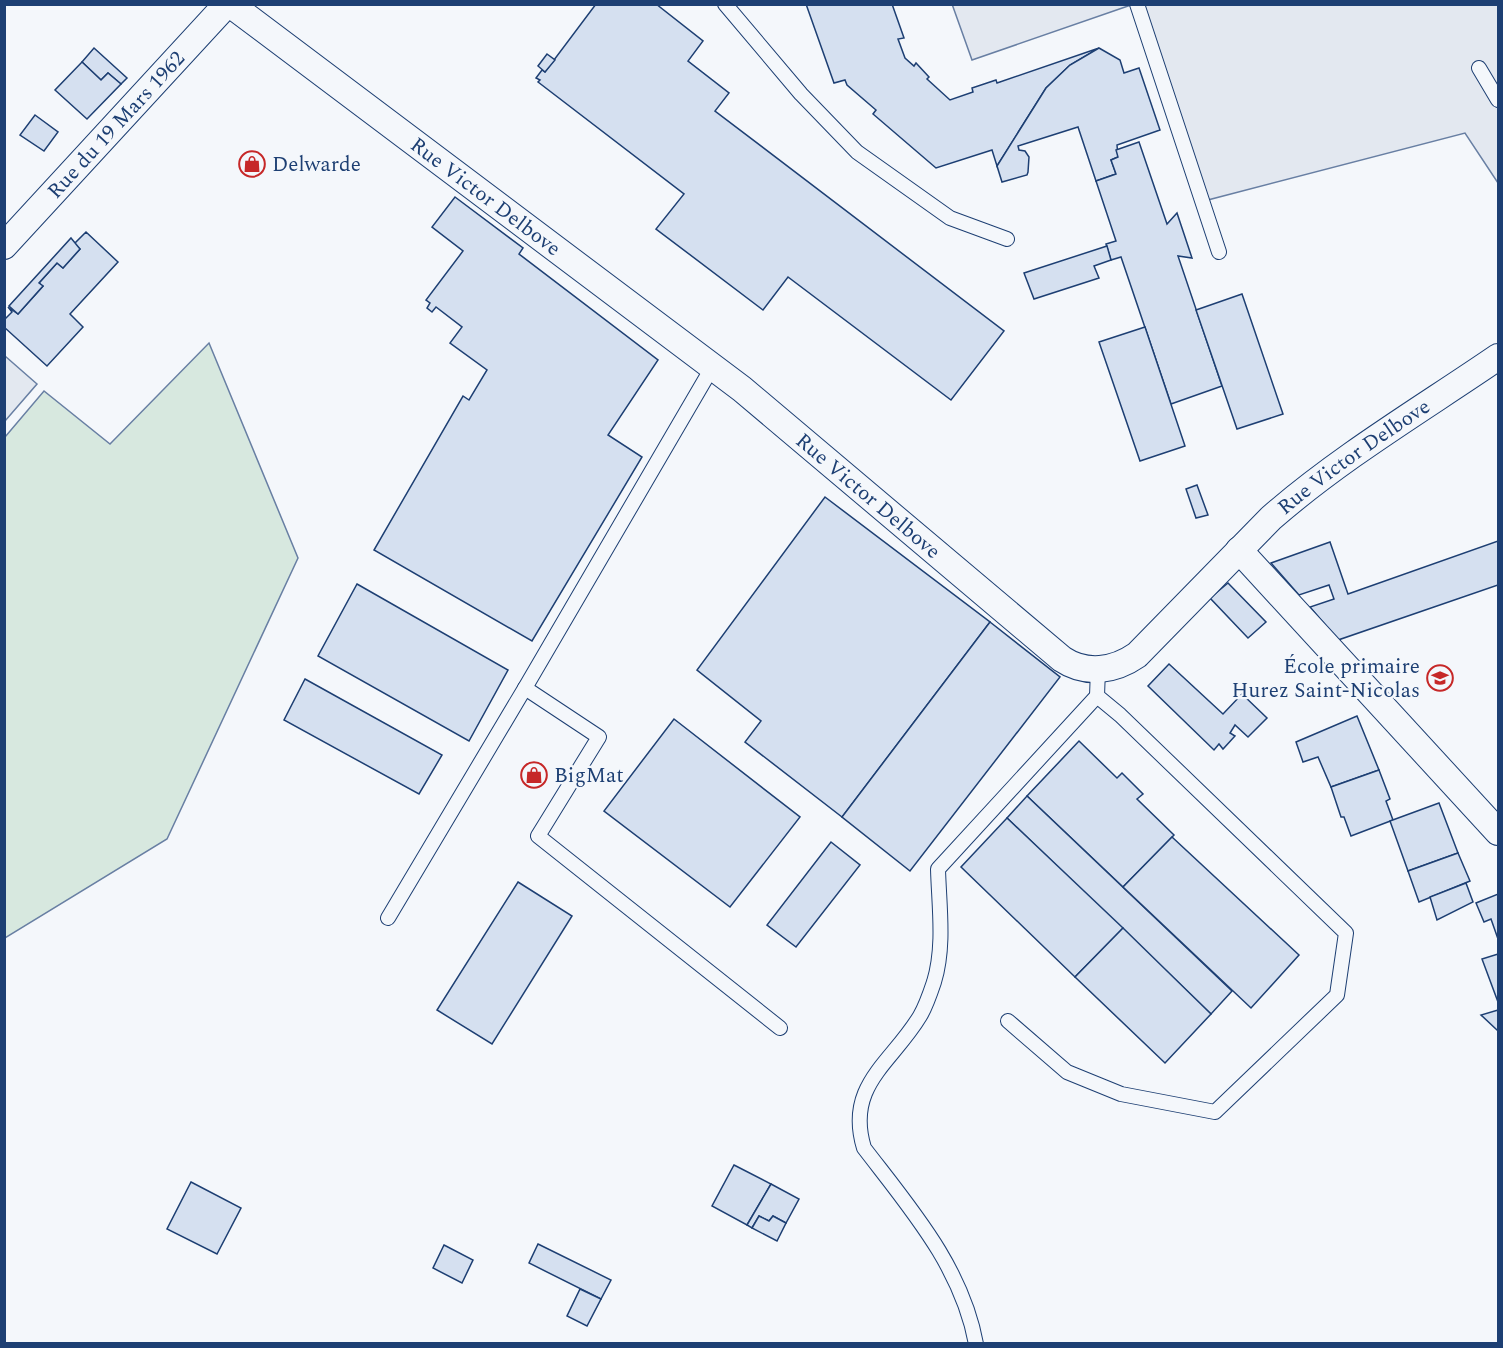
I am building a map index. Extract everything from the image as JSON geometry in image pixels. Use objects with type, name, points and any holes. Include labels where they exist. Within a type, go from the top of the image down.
[{"type":"street","name":"Rue du 19 Mars 1962","points":[[4,246],[229,4]]},
{"type":"street","name":"Rue Victor Delbove","points":[[229,4],[763,405],[1062,659],[1078,668],[1098,669],[1121,665],[1137,655],[1271,518],[1320,478],[1498,357]]},
{"type":"street","points":[[1239,550],[1498,832]]},
{"type":"lane","points":[[725,4],[801,94],[856,152],[950,218],[1007,239]]},
{"type":"lane","points":[[1137,4],[1219,252]]},
{"type":"lane","points":[[1479,68],[1498,100]]},
{"type":"lane","points":[[388,918],[713,366]]},
{"type":"lane","points":[[976,1344],[960,1291],[941,1251],[864,1148],[860,1135],[860,1109],[869,1084],[920,1016],[934,982],[940,948],[938,869],[1097,696],[1098,669]]},
{"type":"lane","points":[[525,688],[599,737],[538,836],[780,1028]]},
{"type":"lane","points":[[1008,1021],[1067,1072],[1121,1095],[1215,1112],[1337,994],[1346,933],[1120,715],[1097,696]]},
{"type":"shaded area","points":[[952,4],[1131,5],[972,60]]},
{"type":"shaded area","points":[[1133,5],[1498,5],[1498,183],[1465,133],[1200,202]]},
{"type":"shaded area","points":[[209,343],[298,558],[167,839],[5,938],[5,437],[44,391],[110,444]]},
{"type":"shaded area","points":[[5,356],[37,384],[5,421]]},
{"type":"building","points":[[596,4],[656,4],[703,41],[688,61],[729,93],[715,111],[1004,331],[951,400],[788,277],[763,310],[656,229],[684,194],[538,82],[540,80],[536,78],[542,70],[545,72]]},
{"type":"building","points":[[806,4],[892,4],[904,38],[898,39],[905,58],[914,66],[916,63],[929,77],[927,79],[950,100],[973,92],[972,88],[996,80],[997,83],[1099,48],[1070,65],[1046,88],[997,166],[992,150],[936,168],[873,114],[876,110],[847,85],[845,80],[834,83]]},
{"type":"building","points":[[94,48],[127,78],[121,84],[108,73],[101,80],[82,62]]},
{"type":"building","points":[[1099,48],[1120,60],[1124,73],[1139,68],[1160,130],[1117,145],[1118,157],[1111,160],[1116,174],[1096,181],[1078,127],[1018,146],[1019,150],[1025,151],[1029,157],[1027,175],[1002,182],[997,166],[1046,88],[1070,65]]},
{"type":"building","points":[[547,54],[555,60],[545,72],[538,66]]},
{"type":"building","points":[[82,62],[101,80],[108,73],[121,84],[87,119],[55,90]]},
{"type":"building","points":[[35,115],[58,132],[44,151],[20,135]]},
{"type":"building","points":[[1139,142],[1167,224],[1177,213],[1192,258],[1178,256],[1222,386],[1171,404],[1121,257],[1111,260],[1106,244],[1116,241],[1096,181],[1116,174],[1111,160],[1118,157],[1116,150]]},
{"type":"building","points":[[455,197],[523,248],[519,254],[658,360],[608,435],[642,457],[532,641],[374,550],[463,396],[469,400],[487,370],[450,343],[462,327],[436,307],[432,312],[427,308],[430,303],[426,300],[463,251],[432,227]]},
{"type":"building","points":[[86,232],[118,262],[70,314],[83,327],[47,366],[4,327],[4,320],[12,312],[8,307],[18,314],[43,286],[39,283],[57,263],[63,268],[80,249],[74,244]]},
{"type":"building","points":[[71,238],[80,249],[63,268],[57,263],[39,283],[43,286],[18,314],[9,306]]},
{"type":"building","points":[[1107,246],[1111,260],[1094,266],[1099,278],[1034,299],[1024,273]]},
{"type":"building","points":[[1242,294],[1283,414],[1237,429],[1196,310]]},
{"type":"building","points":[[1145,327],[1185,446],[1140,461],[1099,342]]},
{"type":"building","points":[[1197,485],[1208,515],[1196,518],[1186,489]]},
{"type":"building","points":[[825,497],[990,622],[842,817],[745,742],[761,721],[697,670]]},
{"type":"building","points":[[1498,541],[1498,585],[1338,640],[1310,607],[1334,599],[1329,585],[1299,595],[1271,563],[1330,542],[1348,594]]},
{"type":"building","points":[[1228,583],[1266,622],[1248,638],[1210,598]]},
{"type":"building","points":[[357,584],[508,670],[469,741],[318,656]]},
{"type":"building","points":[[990,622],[1060,677],[910,871],[842,817]]},
{"type":"building","points":[[1169,664],[1223,714],[1242,694],[1267,718],[1248,737],[1235,725],[1230,733],[1235,736],[1223,749],[1219,744],[1214,750],[1148,686]]},
{"type":"building","points":[[305,679],[442,755],[419,794],[284,720]]},
{"type":"building","points":[[1357,716],[1379,770],[1331,787],[1318,757],[1303,762],[1296,742]]},
{"type":"building","points":[[674,719],[800,817],[730,907],[604,811]]},
{"type":"building","points":[[1079,741],[1117,778],[1122,773],[1143,794],[1137,799],[1174,835],[1123,887],[1027,796]]},
{"type":"building","points":[[1379,770],[1390,799],[1386,801],[1393,820],[1351,836],[1344,817],[1341,817],[1331,787]]},
{"type":"building","points":[[1027,796],[1232,991],[1211,1014],[1007,818]]},
{"type":"building","points":[[1439,803],[1458,853],[1408,871],[1390,821]]},
{"type":"building","points":[[1007,818],[1123,928],[1075,977],[961,867]]},
{"type":"building","points":[[1172,837],[1299,955],[1251,1008],[1123,887]]},
{"type":"building","points":[[831,842],[860,865],[796,947],[767,925]]},
{"type":"building","points":[[1458,853],[1470,881],[1419,902],[1408,871]]},
{"type":"building","points":[[518,882],[572,916],[492,1044],[437,1010]]},
{"type":"building","points":[[1466,883],[1473,902],[1437,920],[1430,897]]},
{"type":"building","points":[[1498,894],[1498,939],[1491,919],[1484,922],[1476,903]]},
{"type":"building","points":[[1123,928],[1211,1014],[1165,1063],[1075,977]]},
{"type":"building","points":[[1498,954],[1498,1002],[1482,959]]},
{"type":"building","points":[[1498,1010],[1498,1029],[1497,1030],[1481,1015]]},
{"type":"building","points":[[734,1165],[771,1184],[747,1225],[712,1206]]},
{"type":"building","points":[[191,1182],[241,1208],[217,1254],[167,1229]]},
{"type":"building","points":[[771,1184],[799,1199],[786,1223],[773,1216],[769,1221],[759,1216],[752,1228],[747,1225]]},
{"type":"building","points":[[759,1216],[769,1221],[773,1216],[786,1223],[777,1241],[752,1228]]},
{"type":"building","points":[[538,1244],[611,1280],[601,1299],[529,1263]]},
{"type":"building","points":[[444,1245],[473,1260],[462,1283],[433,1268]]},
{"type":"building","points":[[580,1289],[601,1299],[587,1326],[567,1316]]},
{"type":"place","name":"Delwarde","points":[[252,164]]},
{"type":"place","name":"École primaire Hurez Saint-Nicolas","points":[[1440,678]]},
{"type":"place","name":"BigMat","points":[[534,775]]}]
